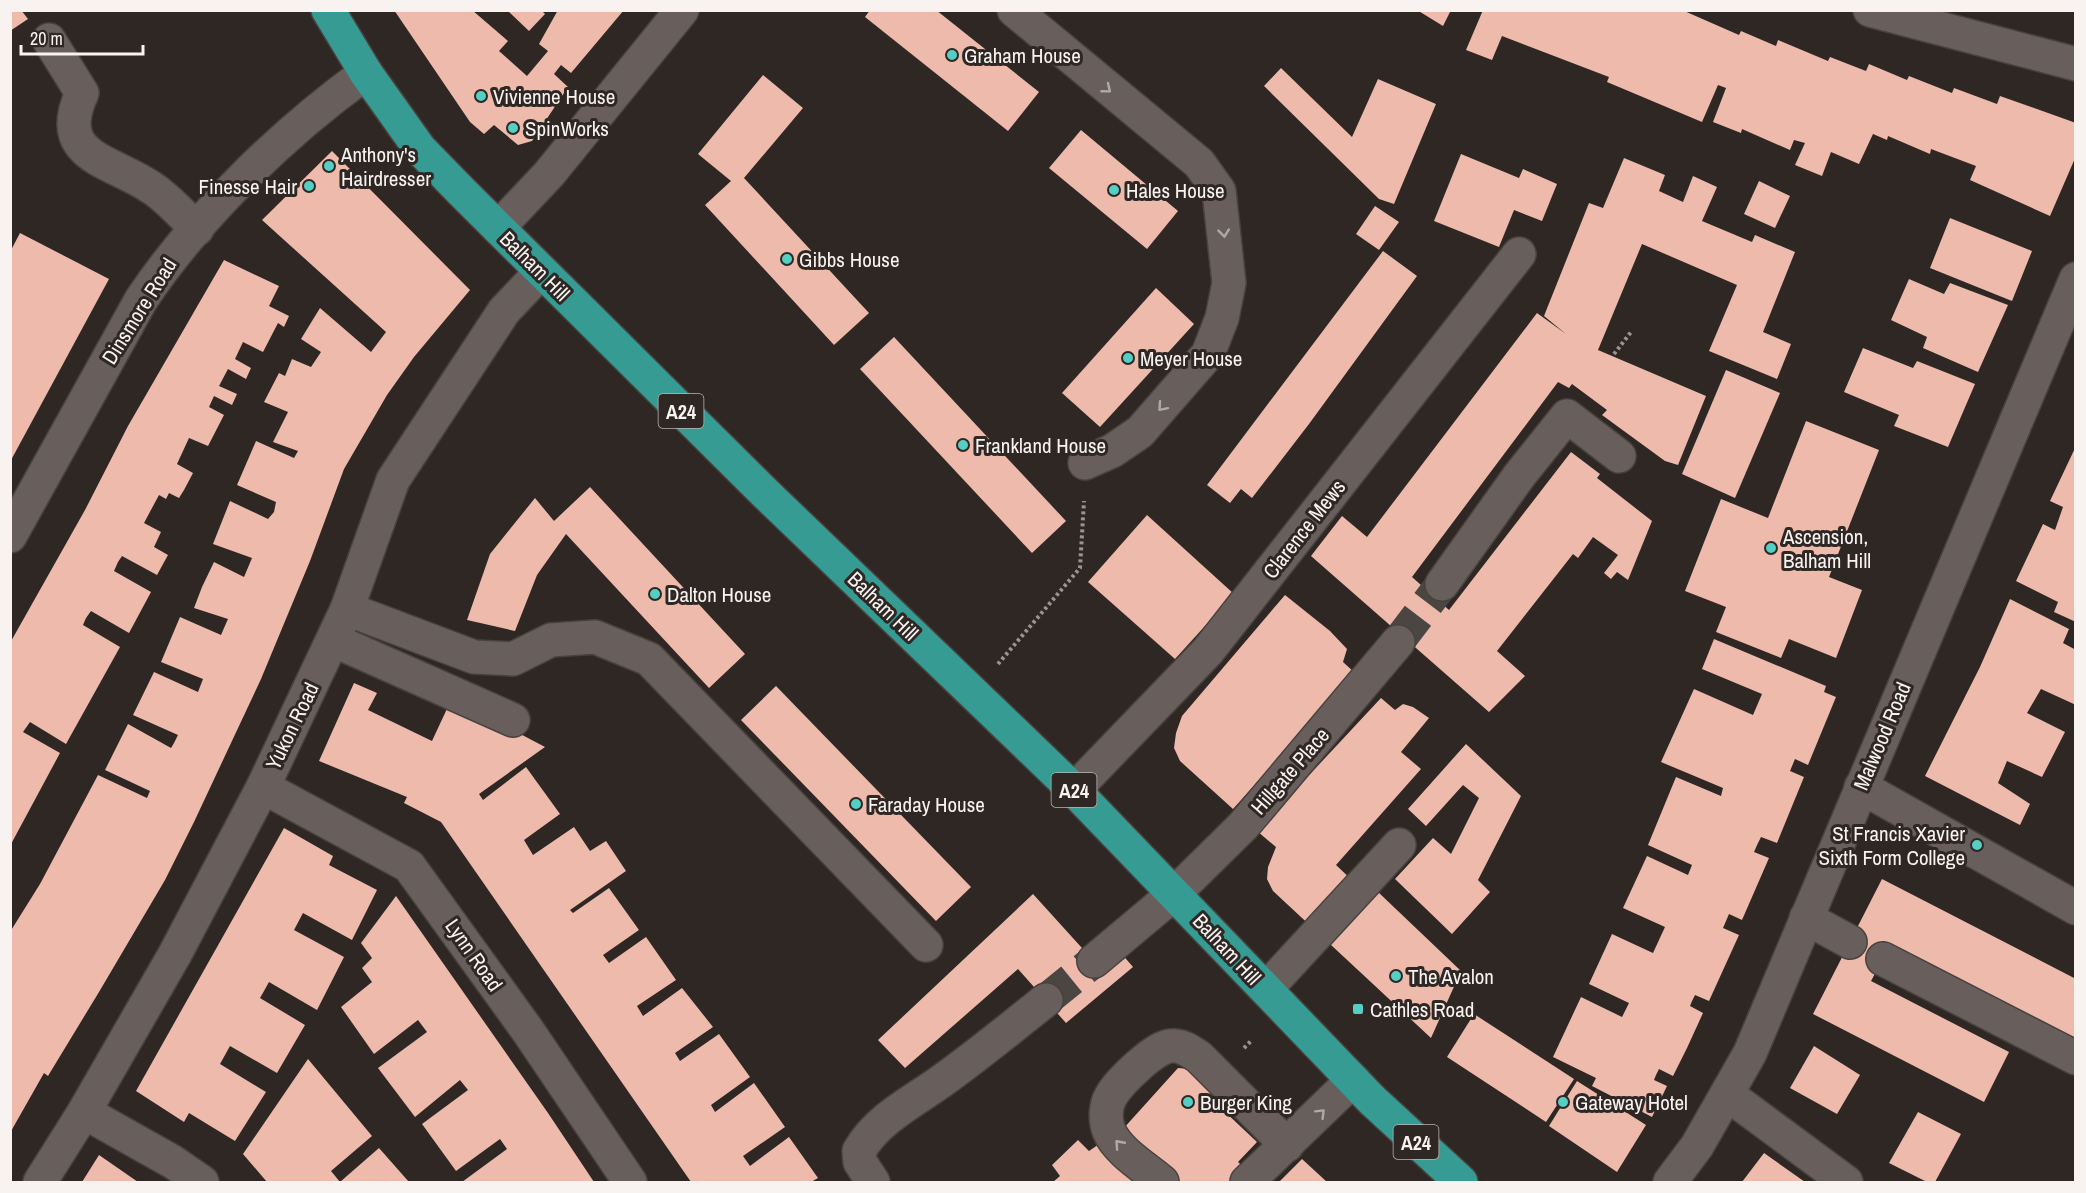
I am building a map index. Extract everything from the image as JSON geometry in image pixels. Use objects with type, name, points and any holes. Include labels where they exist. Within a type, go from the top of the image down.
[{"type":"highway","name":"Balham Hill","points":[[328,10],[366,74],[420,149],[764,492],[1074,790],[1353,1080],[1461,1182]]},
{"type":"street","points":[[498,228],[549,174],[682,10]]},
{"type":"street","points":[[1014,10],[1199,163],[1219,190],[1229,283],[1222,318],[1208,354],[1140,432],[1112,451],[1086,463]]},
{"type":"street","points":[[1870,10],[2076,64]]},
{"type":"street","points":[[49,40],[82,93],[76,106],[72,129],[80,147],[95,158],[153,188],[196,229]]},
{"type":"street","name":"Dinsmore Road","points":[[10,536],[141,300],[165,264],[196,229],[306,119],[366,74]]},
{"type":"street","name":"Clarence Mews","points":[[1074,790],[1208,651],[1519,254]]},
{"type":"street","name":"Yukon Road","points":[[40,1182],[84,1112],[175,954],[263,787],[347,609],[393,480],[504,311],[541,272]]},
{"type":"street","name":"Malwood Road","points":[[1670,1182],[1697,1146],[1750,1053],[2076,279]]},
{"type":"street","points":[[1442,584],[1519,476],[1567,416],[1619,456]]},
{"type":"street","points":[[347,609],[474,657],[513,659],[551,640],[595,637],[649,659],[926,945]]},
{"type":"street","points":[[333,640],[513,720]]},
{"type":"street","name":"Hillgate Place","points":[[1094,961],[1175,893],[1243,826],[1398,642]]},
{"type":"street","name":"Lynn Road","points":[[263,787],[409,866],[528,1031],[630,1182]]},
{"type":"street","points":[[1861,787],[2076,908]]},
{"type":"street","points":[[1266,989],[1399,845]]},
{"type":"street","points":[[1806,918],[1850,942]]},
{"type":"street","points":[[1883,959],[2076,1058]]},
{"type":"street","points":[[873,1182],[860,1162],[859,1151],[866,1139],[882,1122],[945,1079],[1046,1000]]},
{"type":"street","points":[[1162,1182],[1116,1143],[1109,1131],[1106,1112],[1111,1096],[1156,1050],[1164,1047],[1171,1045],[1185,1048],[1199,1057],[1287,1145]]},
{"type":"street","points":[[1247,1182],[1353,1080]]},
{"type":"street","points":[[1727,1094],[1846,1182]]},
{"type":"street","points":[[84,1112],[173,1162],[202,1182]]},
{"type":"path","points":[[1614,354],[1631,332]]},
{"type":"path","points":[[971,689],[1006,656],[1080,568],[1086,463]]},
{"type":"building","points":[[10,10],[21,10],[28,19],[10,31]]},
{"type":"building","points":[[394,10],[472,10],[508,41],[499,51],[527,76],[548,51],[539,44],[558,10],[624,10],[571,73],[561,65],[554,74],[568,87],[532,141],[518,145],[494,125],[484,134],[470,122]]},
{"type":"building","points":[[507,10],[541,10],[545,14],[529,31]]},
{"type":"building","name":"Graham House","points":[[870,10],[936,10],[1039,92],[1008,131],[865,17]]},
{"type":"building","points":[[1417,10],[1451,10],[1443,26]]},
{"type":"building","points":[[1483,10],[1682,10],[1739,35],[1741,31],[1776,46],[1778,40],[1828,61],[1830,57],[1866,71],[1869,64],[1907,80],[1909,76],[1952,93],[1954,88],[1997,104],[2000,96],[2076,123],[2076,156],[2050,216],[1970,180],[1976,166],[1931,149],[1930,154],[1888,136],[1887,140],[1873,134],[1859,164],[1831,152],[1822,176],[1795,165],[1805,143],[1794,140],[1790,150],[1742,129],[1741,133],[1713,122],[1726,88],[1718,85],[1702,122],[1607,82],[1609,77],[1502,36],[1492,60],[1466,50]]},
{"type":"building","points":[[1281,68],[1352,137],[1378,79],[1436,104],[1394,204],[1379,199],[1264,86]]},
{"type":"building","name":"Gibbs House","points":[[763,75],[803,108],[744,178],[869,313],[834,345],[705,205],[731,181],[698,154]]},
{"type":"building","name":"Hales House","points":[[1081,130],[1178,211],[1147,249],[1049,168]]},
{"type":"building","points":[[332,151],[470,290],[414,357],[387,395],[344,469],[310,561],[261,679],[165,880],[48,1076],[44,1073],[10,1133],[10,932],[40,884],[98,775],[147,798],[150,791],[105,770],[128,724],[171,748],[178,735],[133,715],[154,672],[198,692],[203,679],[161,662],[180,617],[221,635],[228,619],[194,608],[214,562],[244,577],[252,558],[213,544],[230,501],[268,519],[274,512],[276,502],[237,485],[256,441],[294,458],[298,451],[273,442],[288,412],[264,402],[279,373],[285,376],[292,359],[311,367],[321,352],[301,339],[320,308],[371,352],[386,332],[262,220]]},
{"type":"building","points":[[1461,154],[1519,178],[1523,169],[1557,184],[1542,221],[1514,210],[1499,247],[1434,221]]},
{"type":"building","points":[[1624,158],[1665,175],[1659,191],[1683,202],[1693,176],[1717,187],[1702,221],[1752,242],[1755,235],[1795,252],[1763,332],[1791,344],[1777,379],[1709,351],[1737,285],[1642,244],[1598,350],[1706,396],[1678,465],[1665,461],[1602,415],[1607,410],[1572,384],[1569,388],[1558,382],[1412,577],[1449,610],[1571,452],[1600,474],[1597,478],[1652,521],[1628,580],[1617,572],[1611,579],[1604,573],[1618,555],[1593,537],[1578,558],[1573,554],[1497,651],[1525,676],[1489,712],[1311,556],[1342,516],[1367,537],[1537,313],[1566,334],[1544,316],[1589,203],[1603,208]]},
{"type":"building","points":[[1759,181],[1790,196],[1775,228],[1744,214]]},
{"type":"building","points":[[1375,206],[1399,222],[1379,250],[1356,234]]},
{"type":"building","points":[[1950,218],[2032,251],[2012,301],[1930,268]]},
{"type":"building","points":[[20,233],[109,279],[10,462],[10,252]]},
{"type":"building","points":[[1383,251],[1417,276],[1252,498],[1241,489],[1230,503],[1207,485]]},
{"type":"building","points":[[224,260],[279,286],[269,306],[289,316],[284,327],[278,323],[263,352],[243,342],[235,359],[251,368],[246,379],[228,369],[219,386],[237,394],[232,405],[214,396],[209,407],[224,415],[208,446],[189,438],[177,464],[193,473],[184,490],[179,498],[169,493],[166,499],[159,495],[144,523],[161,532],[154,547],[168,555],[157,575],[122,556],[118,562],[114,571],[151,592],[129,633],[91,611],[86,618],[83,625],[120,647],[66,744],[30,722],[23,732],[60,753],[10,846],[10,643],[85,510],[128,426]]},
{"type":"building","points":[[1909,279],[1944,294],[1950,283],[2008,305],[1978,372],[1923,348],[1927,337],[1891,320]]},
{"type":"building","name":"Meyer House","points":[[1156,288],[1194,324],[1100,427],[1062,393]]},
{"type":"building","name":"Frankland House","points":[[894,337],[1066,521],[1032,553],[860,369]]},
{"type":"building","points":[[1863,348],[1913,368],[1917,361],[1975,384],[1948,447],[1894,426],[1899,415],[1844,392]]},
{"type":"building","points":[[1726,370],[1780,393],[1735,498],[1682,474]]},
{"type":"building","name":"Ascension, Balham Hill","points":[[1806,421],[1879,450],[1829,577],[1862,590],[1836,658],[1789,639],[1781,658],[1716,632],[1726,607],[1685,591],[1721,499],[1768,518]]},
{"type":"building","points":[[2076,446],[2076,622],[2054,612],[2058,602],[2016,581],[2043,524],[2055,530],[2063,507],[2050,501]]},
{"type":"building","name":"Dalton House","points":[[590,487],[745,654],[709,688],[566,534],[537,575],[515,631],[467,620],[490,554],[535,498],[554,521]]},
{"type":"building","points":[[1147,515],[1234,594],[1175,659],[1088,582]]},
{"type":"building","points":[[1285,595],[1330,631],[1347,649],[1343,662],[1355,673],[1233,809],[1180,761],[1174,748],[1176,733],[1182,716]]},
{"type":"building","points":[[2010,599],[2069,629],[2063,643],[2076,650],[2076,705],[2041,689],[2027,713],[2065,732],[2042,777],[2007,761],[1998,783],[2030,804],[2020,825],[1925,776],[1980,667]]},
{"type":"building","points":[[1714,639],[1826,686],[1824,692],[1836,697],[1808,765],[1795,759],[1790,771],[1804,777],[1777,843],[1761,837],[1754,852],[1769,858],[1742,920],[1729,914],[1723,928],[1739,935],[1709,1001],[1695,995],[1692,1001],[1690,1006],[1703,1013],[1687,1048],[1673,1076],[1659,1069],[1656,1075],[1654,1080],[1667,1086],[1652,1117],[1592,1086],[1596,1078],[1553,1057],[1581,997],[1622,1017],[1629,1003],[1589,984],[1612,934],[1653,953],[1665,927],[1623,908],[1647,856],[1688,875],[1692,865],[1648,845],[1676,777],[1721,796],[1723,788],[1661,762],[1694,689],[1753,715],[1762,694],[1702,669]]},
{"type":"building","points":[[354,683],[377,693],[368,710],[432,741],[452,698],[545,747],[479,794],[483,800],[526,767],[560,814],[524,840],[533,855],[574,827],[590,851],[606,841],[626,871],[570,910],[573,913],[609,888],[639,930],[603,955],[609,963],[646,937],[676,980],[637,1006],[643,1016],[682,988],[713,1027],[675,1053],[680,1061],[719,1034],[750,1077],[711,1105],[715,1112],[754,1083],[785,1127],[743,1156],[750,1166],[789,1137],[818,1178],[811,1182],[691,1182],[441,822],[404,803],[407,797],[319,761]]},
{"type":"building","name":"Faraday House","points":[[776,686],[971,887],[936,921],[741,720]]},
{"type":"building","points":[[1381,698],[1395,710],[1403,704],[1413,707],[1429,718],[1401,752],[1421,769],[1336,865],[1371,898],[1377,891],[1461,971],[1431,1038],[1273,891],[1267,879],[1268,867],[1276,847],[1257,831]]},
{"type":"building","points":[[1466,744],[1521,796],[1478,880],[1490,892],[1452,934],[1395,879],[1433,838],[1451,854],[1479,798],[1463,785],[1426,826],[1408,809]]},
{"type":"building","points":[[284,828],[333,856],[329,865],[377,890],[352,940],[303,913],[294,930],[344,957],[317,1010],[269,982],[260,998],[305,1025],[277,1073],[230,1046],[220,1064],[266,1092],[235,1141],[189,1113],[184,1122],[136,1091]]},
{"type":"building","points":[[1882,879],[2076,979],[2076,1041],[1883,959],[1871,981],[2009,1052],[1984,1102],[1813,1014]]},
{"type":"building","points":[[1033,894],[1101,969],[1121,953],[1133,967],[1066,1023],[1018,969],[905,1068],[878,1040]]},
{"type":"building","points":[[396,896],[594,1182],[462,1182],[507,1149],[500,1139],[456,1171],[422,1124],[468,1090],[460,1080],[415,1117],[378,1068],[427,1032],[418,1020],[374,1054],[341,1007],[372,982],[362,968],[372,958],[361,943]]},
{"type":"building","points":[[1474,1014],[1574,1079],[1546,1122],[1447,1057]]},
{"type":"building","points":[[1814,1046],[1860,1075],[1837,1114],[1790,1088]]},
{"type":"building","points":[[308,1059],[372,1136],[331,1171],[340,1182],[267,1182],[243,1154]]},
{"type":"building","points":[[1178,1068],[1190,1069],[1222,1097],[1222,1109],[1257,1142],[1238,1162],[1259,1182],[1181,1182],[1123,1129]]},
{"type":"building","points":[[1577,1081],[1646,1125],[1617,1172],[1549,1126]]},
{"type":"building","points":[[1918,1112],[1961,1134],[1935,1182],[1927,1182],[1889,1163]]},
{"type":"building","points":[[1078,1140],[1089,1151],[1105,1140],[1142,1182],[1053,1182],[1060,1176],[1052,1165]]},
{"type":"building","points":[[379,1148],[409,1182],[340,1182]]},
{"type":"building","points":[[1764,1153],[1805,1182],[1742,1182]]},
{"type":"building","points":[[99,1155],[138,1182],[82,1182]]},
{"type":"building","points":[[1302,1159],[1327,1182],[1279,1182]]},
{"type":"tunnel","points":[[1398,642],[1442,584]]},
{"type":"tunnel","points":[[1046,1000],[1094,961]]},
{"type":"place","name":"Graham House","points":[[952,55]]},
{"type":"place","name":"Vivienne House","points":[[481,96]]},
{"type":"place","name":"SpinWorks","points":[[513,128]]},
{"type":"place","name":"Anthony's Hairdresser","points":[[329,166]]},
{"type":"place","name":"Finesse Hair","points":[[309,186]]},
{"type":"place","name":"Hales House","points":[[1114,190]]},
{"type":"place","name":"Gibbs House","points":[[787,259]]},
{"type":"place","name":"Meyer House","points":[[1128,358]]},
{"type":"place","name":"Frankland House","points":[[963,445]]},
{"type":"place","name":"Ascension, Balham Hill","points":[[1771,548]]},
{"type":"place","name":"Dalton House","points":[[655,594]]},
{"type":"place","name":"Faraday House","points":[[856,804]]},
{"type":"place","name":"St Francis Xavier Sixth Form College","points":[[1977,845]]},
{"type":"place","name":"The Avalon","points":[[1396,976]]},
{"type":"place","name":"Cathles Road","points":[[1358,1009]]},
{"type":"place","name":"Burger King","points":[[1188,1102]]},
{"type":"place","name":"Gateway Hotel","points":[[1563,1102]]}]
